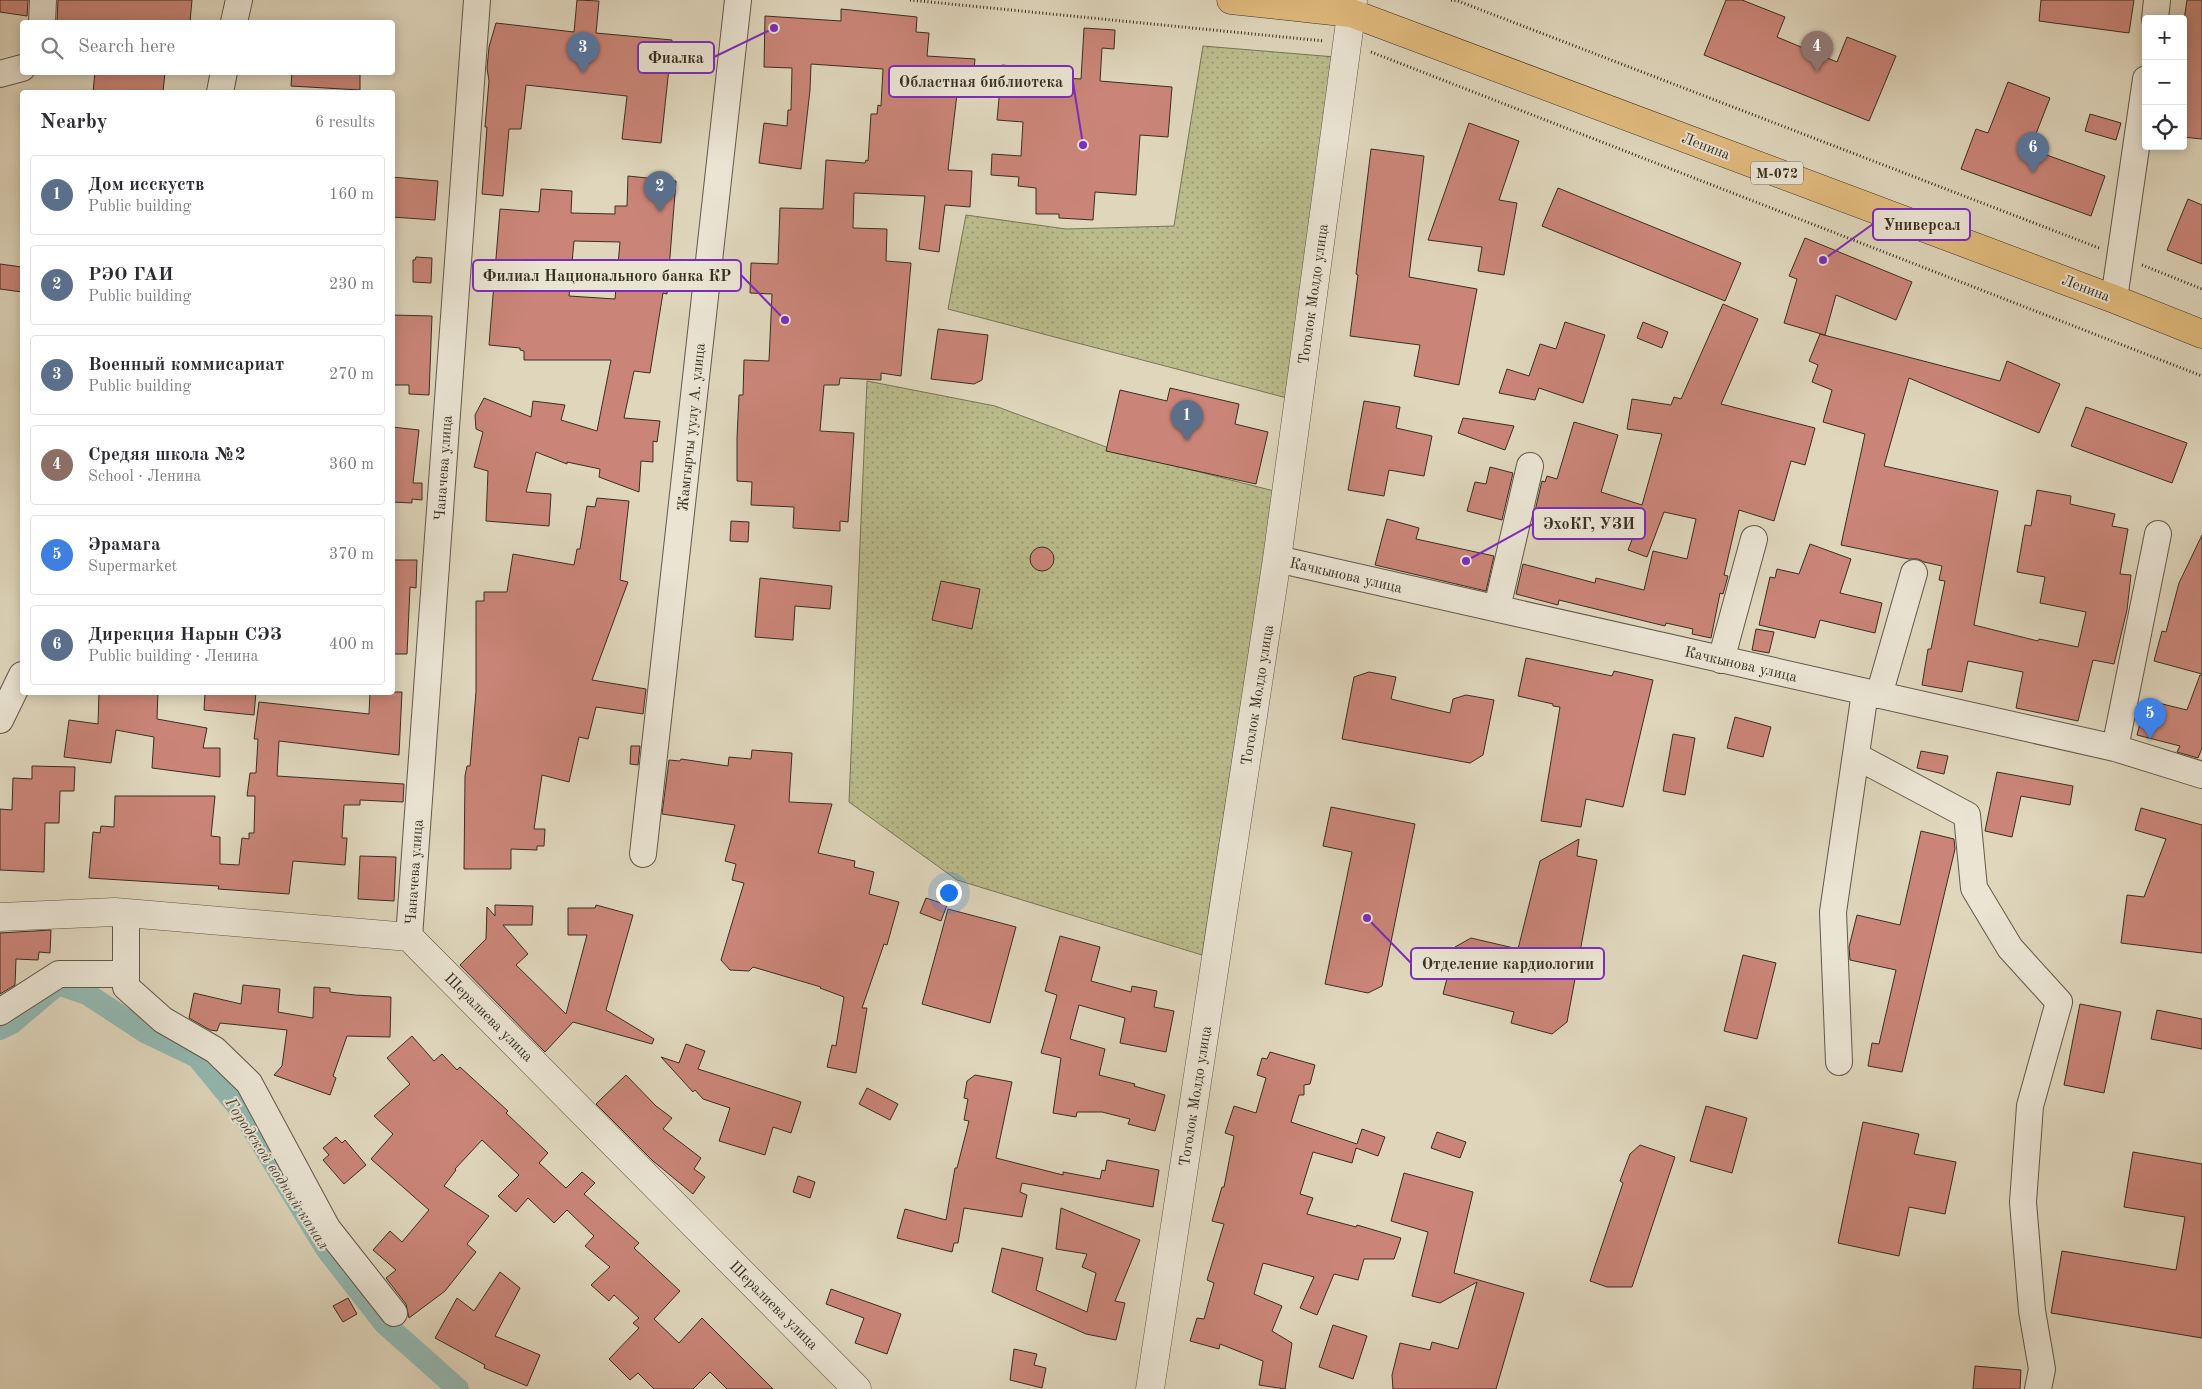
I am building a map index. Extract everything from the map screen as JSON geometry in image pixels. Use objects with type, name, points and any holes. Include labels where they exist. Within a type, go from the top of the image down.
[{"type":"main road","name":"Ленина","points":[[1231,0],[1352,6],[2202,334]]},
{"type":"street","points":[[42,20],[43,0]]},
{"type":"street","points":[[234,20],[239,0]]},
{"type":"street","name":"Чаначева улица","points":[[409,937],[477,0]]},
{"type":"street","name":"Жамгырчы уулу А. улица","points":[[643,854],[738,0]]},
{"type":"street","points":[[2155,15],[2157,0]]},
{"type":"street","name":"Тоголок Молдо улица","points":[[1150,1389],[1278,560],[1352,6]]},
{"type":"street","points":[[0,74],[20,69]]},
{"type":"street","points":[[220,90],[223,75]]},
{"type":"street","points":[[2114,299],[2142,105]]},
{"type":"street","points":[[1497,608],[1530,466]]},
{"type":"street","points":[[2115,748],[2158,534]]},
{"type":"street","points":[[1722,660],[1754,540]]},
{"type":"street","name":"Качкынова улица","points":[[1278,560],[2115,748],[2202,775]]},
{"type":"street","points":[[1839,1062],[1833,912],[1856,756],[1872,693],[1914,573]]},
{"type":"street","points":[[0,720],[20,679]]},
{"type":"street","points":[[1856,756],[1967,815],[1974,888],[2010,948],[2059,1002],[2030,1106],[2023,1202],[2032,1311],[2042,1369],[2038,1389]]},
{"type":"street","points":[[0,917],[126,913],[409,937]]},
{"type":"street","points":[[126,913],[126,987],[163,1020],[215,1050],[249,1084],[327,1228],[394,1312]]},
{"type":"street","name":"Шералиева улица","points":[[409,937],[857,1389]]},
{"type":"street","points":[[0,1012],[59,974],[126,974]]},
{"type":"path","points":[[910,0],[1347,43],[2202,376]]},
{"type":"path","points":[[1451,0],[1458,1],[2202,289]]},
{"type":"green space","points":[[1203,46],[1335,57],[1287,398],[948,309],[966,215],[1066,229],[1174,226]]},
{"type":"green space","points":[[867,381],[995,406],[1117,451],[1274,491],[1202,955],[957,880],[849,802]]},
{"type":"building","points":[[0,0],[28,0],[27,16],[0,12]]},
{"type":"building","points":[[58,0],[192,0],[190,20],[57,20]]},
{"type":"building","points":[[577,0],[599,1],[596,33],[672,40],[661,143],[622,139],[627,96],[526,85],[521,129],[509,129],[503,196],[482,194],[489,81],[487,68],[489,47],[496,23],[574,32]]},
{"type":"building","points":[[1726,0],[1742,0],[1785,17],[1777,37],[1837,62],[1847,37],[1896,56],[1869,121],[1704,55]]},
{"type":"building","points":[[2041,0],[2134,0],[2129,33],[2039,21]]},
{"type":"building","points":[[2187,0],[2202,0],[2202,139],[2187,137],[2187,15],[2185,15]]},
{"type":"building","points":[[841,9],[917,17],[916,32],[929,33],[927,56],[975,59],[973,78],[959,77],[948,170],[972,171],[970,207],[945,205],[939,252],[919,249],[925,196],[854,193],[853,228],[887,229],[886,261],[911,263],[901,376],[881,373],[881,380],[840,378],[839,385],[824,385],[820,431],[854,433],[848,522],[840,521],[840,531],[793,528],[794,507],[751,505],[752,482],[737,481],[737,438],[739,395],[743,395],[744,360],[769,361],[772,294],[750,293],[751,263],[778,264],[780,208],[823,209],[826,160],[865,163],[866,160],[868,161],[871,114],[877,114],[878,105],[881,106],[883,69],[811,64],[801,169],[759,163],[764,123],[787,126],[788,110],[791,110],[792,68],[764,67],[765,16],[841,21]]},
{"type":"building","points":[[1084,28],[1115,30],[1114,49],[1102,48],[1100,81],[1172,87],[1168,137],[1140,135],[1136,195],[1095,192],[1093,220],[1059,218],[1059,214],[1036,214],[1036,188],[1018,186],[1019,177],[991,175],[992,154],[1021,156],[1023,122],[997,120],[1002,65],[1033,68],[1032,76],[1081,79]]},
{"type":"building","points":[[95,75],[165,75],[163,90],[93,90]]},
{"type":"building","points":[[292,75],[360,75],[360,90],[291,86]]},
{"type":"building","points":[[2008,82],[2050,98],[2030,149],[2105,176],[2091,216],[1961,169],[1976,129],[1988,133]]},
{"type":"building","points":[[2090,114],[2121,123],[2116,140],[2085,131]]},
{"type":"building","points":[[1469,123],[1519,141],[1499,200],[1517,203],[1504,275],[1478,271],[1482,247],[1428,240]]},
{"type":"building","points":[[1371,149],[1424,156],[1409,277],[1477,289],[1459,385],[1414,376],[1420,345],[1350,336]]},
{"type":"building","points":[[628,176],[676,181],[667,294],[663,293],[650,373],[634,371],[624,418],[660,421],[657,442],[653,441],[653,462],[641,461],[639,492],[599,477],[600,469],[567,462],[567,464],[536,452],[526,492],[551,494],[549,526],[486,521],[488,471],[474,467],[483,432],[476,429],[475,415],[484,398],[531,417],[533,401],[565,405],[561,420],[597,431],[611,360],[524,360],[524,351],[520,350],[520,348],[489,345],[500,209],[539,212],[541,189],[572,191],[571,213],[615,214],[615,206],[627,206]],"holes":[[[574,241],[620,242],[615,299],[569,296]]]},
{"type":"building","points":[[395,177],[438,181],[435,220],[395,217]]},
{"type":"building","points":[[1558,188],[1741,263],[1725,301],[1542,226]]},
{"type":"building","points":[[2188,199],[2202,205],[2202,264],[2167,250]]},
{"type":"building","points":[[1805,238],[1912,282],[1896,320],[1836,295],[1825,335],[1784,323],[1797,279],[1789,276]]},
{"type":"building","points":[[416,257],[432,258],[431,283],[413,282],[413,260]]},
{"type":"building","points":[[0,264],[20,267],[20,292],[0,289]]},
{"type":"building","points":[[1723,304],[1758,319],[1721,404],[1815,428],[1805,465],[1791,461],[1774,521],[1739,510],[1724,575],[1728,576],[1723,594],[1720,593],[1711,638],[1692,634],[1693,629],[1666,623],[1665,626],[1559,600],[1558,605],[1516,594],[1523,564],[1595,583],[1596,578],[1644,590],[1653,551],[1687,559],[1696,519],[1664,512],[1647,557],[1628,550],[1638,524],[1595,510],[1587,539],[1547,529],[1550,515],[1535,511],[1542,481],[1545,482],[1547,476],[1557,479],[1574,422],[1618,435],[1601,492],[1642,505],[1662,434],[1627,429],[1632,399],[1671,405],[1674,397],[1681,399]]},
{"type":"building","points":[[395,315],[432,316],[429,395],[409,394],[409,385],[395,385]]},
{"type":"building","points":[[1565,322],[1605,335],[1583,403],[1539,388],[1535,400],[1499,393],[1507,369],[1529,376],[1540,344],[1556,349]]},
{"type":"building","points":[[1643,322],[1668,332],[1662,348],[1637,338]]},
{"type":"building","points":[[938,329],[988,335],[982,380],[974,384],[931,379]]},
{"type":"building","points":[[1820,334],[2000,381],[2007,361],[2060,384],[2039,433],[1909,378],[1884,466],[1998,491],[1974,625],[2038,641],[2039,639],[2078,647],[2086,612],[2040,603],[2045,577],[2017,572],[2025,525],[2031,526],[2037,490],[2071,496],[2070,504],[2115,514],[2112,526],[2128,529],[2120,574],[2131,575],[2127,610],[2114,664],[2093,660],[2078,721],[2016,708],[2023,672],[1968,661],[1962,692],[1922,685],[1928,649],[1931,649],[1945,581],[1939,580],[1942,566],[1918,559],[1909,559],[1841,545],[1865,434],[1823,422],[1832,390],[1812,382],[1818,365],[1809,361]]},
{"type":"building","points":[[1170,388],[1239,404],[1235,424],[1268,432],[1256,484],[1106,451],[1120,390],[1167,401]]},
{"type":"building","points":[[1364,401],[1400,407],[1396,428],[1432,436],[1424,476],[1389,470],[1384,496],[1348,490]]},
{"type":"building","points":[[2086,407],[2187,443],[2172,483],[2071,446]]},
{"type":"building","points":[[1463,418],[1514,426],[1505,450],[1458,433]]},
{"type":"building","points":[[395,427],[419,430],[413,483],[422,483],[422,500],[412,499],[412,503],[395,502]]},
{"type":"building","points":[[1490,467],[1513,473],[1502,520],[1467,511],[1475,482],[1486,484]]},
{"type":"building","points":[[597,498],[629,501],[620,580],[628,582],[592,680],[646,689],[643,714],[596,707],[588,739],[579,737],[569,782],[542,775],[534,829],[545,829],[544,846],[537,846],[537,850],[511,849],[511,869],[464,869],[465,776],[467,766],[470,766],[476,692],[476,601],[484,601],[484,592],[507,592],[513,554],[574,565],[577,549],[580,549],[587,506],[595,507]]},
{"type":"building","points":[[1387,519],[1419,528],[1416,539],[1494,556],[1486,591],[1375,565]]},
{"type":"building","points":[[731,521],[749,522],[748,542],[730,541]]},
{"type":"building","points":[[2202,535],[2202,674],[2154,661],[2162,631],[2166,632],[2179,583]]},
{"type":"building","points":[[1810,544],[1851,559],[1840,593],[1882,603],[1875,633],[1820,620],[1815,638],[1759,625],[1770,577],[1775,578],[1777,569],[1799,574]]},
{"type":"building","points":[[1042,547],[1050,551],[1054,559],[1050,567],[1042,571],[1034,567],[1030,559],[1034,551]]},
{"type":"building","points":[[395,560],[417,560],[416,588],[410,587],[407,654],[395,654]]},
{"type":"building","points":[[760,578],[832,586],[830,609],[795,606],[793,640],[755,637]]},
{"type":"building","points":[[941,581],[980,589],[972,629],[932,620]]},
{"type":"building","points":[[1756,629],[1774,632],[1769,653],[1752,650]]},
{"type":"building","points":[[1526,658],[1612,676],[1614,671],[1653,680],[1623,807],[1586,799],[1581,827],[1541,821],[1560,707],[1518,696]]},
{"type":"building","points":[[1369,672],[1396,677],[1391,699],[1450,713],[1453,699],[1466,695],[1494,700],[1483,755],[1470,763],[1342,739],[1354,677]]},
{"type":"building","points":[[2200,675],[2202,675],[2202,748],[2198,758],[2177,752],[2180,746],[2137,735],[2146,700],[2187,710]]},
{"type":"building","points":[[395,692],[402,692],[399,755],[279,741],[277,776],[404,784],[403,802],[360,800],[360,805],[344,805],[342,838],[347,838],[345,865],[293,861],[289,894],[218,889],[219,886],[89,878],[93,832],[100,833],[101,826],[114,827],[115,796],[215,796],[211,836],[220,837],[220,864],[239,865],[242,838],[249,839],[249,833],[254,833],[255,796],[247,796],[250,773],[256,773],[258,739],[254,739],[259,702],[369,714],[370,695],[395,695]]},
{"type":"building","points":[[99,695],[158,695],[157,719],[207,728],[203,748],[220,748],[220,777],[152,768],[154,737],[116,730],[111,763],[64,757],[69,720],[98,724]]},
{"type":"building","points":[[205,695],[256,695],[254,715],[204,710]]},
{"type":"building","points":[[1735,717],[1771,727],[1763,757],[1727,748]]},
{"type":"building","points":[[1673,734],[1695,738],[1685,795],[1663,791]]},
{"type":"building","points":[[631,746],[640,746],[638,765],[630,764]]},
{"type":"building","points":[[752,750],[792,753],[789,802],[832,804],[818,853],[855,861],[854,867],[874,872],[869,894],[899,902],[887,945],[884,944],[862,1008],[867,1008],[856,1073],[827,1067],[832,1045],[836,1046],[844,997],[821,987],[753,967],[749,971],[730,970],[721,960],[744,883],[732,880],[736,864],[725,861],[735,825],[662,814],[669,760],[680,761],[681,759],[728,766],[729,757],[751,759]]},
{"type":"building","points":[[1921,751],[1948,756],[1944,774],[1917,768]]},
{"type":"building","points":[[32,766],[75,767],[74,791],[60,791],[59,823],[45,823],[44,872],[0,870],[0,809],[12,810],[13,778],[32,779]]},
{"type":"building","points":[[1997,772],[2073,786],[2070,805],[2021,796],[2012,837],[1985,831]]},
{"type":"building","points":[[1331,807],[1415,824],[1382,986],[1368,993],[1325,984],[1352,852],[1323,846]]},
{"type":"building","points":[[2141,808],[2202,825],[2202,953],[2121,943],[2127,895],[2144,897],[2166,839],[2135,830]]},
{"type":"building","points":[[1921,831],[1954,839],[1955,849],[1902,1072],[1868,1066],[1872,1043],[1879,1044],[1896,970],[1850,960],[1849,947],[1857,915],[1900,925]]},
{"type":"building","points":[[1579,839],[1577,856],[1597,860],[1567,1022],[1552,1034],[1511,1023],[1514,1012],[1443,994],[1455,947],[1471,938],[1518,949],[1540,861]]},
{"type":"building","points":[[360,856],[396,857],[394,901],[358,899]]},
{"type":"building","points":[[926,898],[947,905],[941,921],[920,913]]},
{"type":"building","points":[[495,905],[533,906],[532,925],[503,925],[528,954],[516,965],[566,1014],[587,935],[568,935],[568,908],[595,908],[596,905],[633,915],[606,1010],[654,1039],[652,1044],[573,1022],[545,1052],[460,965],[486,939],[487,907],[495,916]]},
{"type":"building","points":[[948,909],[1016,927],[990,1023],[922,1004]]},
{"type":"building","points":[[51,930],[50,953],[39,952],[38,960],[16,959],[15,985],[0,994],[0,933]]},
{"type":"building","points":[[1060,936],[1100,947],[1091,981],[1131,992],[1132,986],[1157,991],[1154,1007],[1174,1011],[1166,1052],[1120,1043],[1125,1018],[1079,1005],[1070,1039],[1105,1049],[1099,1075],[1135,1084],[1134,1086],[1165,1095],[1155,1131],[1128,1124],[1130,1119],[1102,1112],[1077,1112],[1076,1117],[1053,1113],[1061,1058],[1041,1053],[1057,995],[1045,991]]},
{"type":"building","points":[[1743,955],[1776,963],[1757,1039],[1724,1031]]},
{"type":"building","points":[[243,985],[280,989],[278,1012],[313,1018],[314,987],[330,988],[330,992],[391,997],[390,1037],[347,1036],[333,1076],[336,1078],[330,1095],[274,1075],[282,1066],[287,1030],[220,1023],[217,1031],[210,1030],[189,1018],[194,993],[241,1004]]},
{"type":"building","points":[[2080,1004],[2121,1012],[2104,1093],[2064,1085]]},
{"type":"building","points":[[2157,1010],[2202,1019],[2202,1049],[2151,1039]]},
{"type":"building","points":[[412,1036],[434,1061],[442,1054],[457,1070],[460,1067],[508,1111],[506,1113],[548,1153],[539,1163],[566,1188],[582,1172],[595,1183],[584,1194],[639,1243],[634,1248],[680,1291],[654,1319],[679,1343],[702,1318],[773,1389],[727,1389],[710,1372],[693,1389],[654,1389],[638,1373],[630,1380],[609,1359],[639,1328],[633,1323],[639,1318],[614,1295],[609,1301],[591,1285],[610,1267],[585,1246],[594,1236],[567,1210],[554,1223],[528,1198],[516,1212],[498,1196],[519,1175],[482,1140],[455,1169],[444,1186],[489,1216],[467,1244],[476,1252],[445,1291],[409,1318],[406,1304],[386,1278],[396,1270],[373,1250],[390,1231],[402,1242],[429,1210],[371,1159],[393,1134],[374,1116],[410,1084],[387,1058]]},
{"type":"building","points":[[686,1044],[705,1051],[698,1069],[801,1102],[791,1133],[773,1127],[765,1155],[719,1141],[730,1108],[703,1099],[695,1090],[693,1092],[661,1057],[679,1063]]},
{"type":"building","points":[[1270,1052],[1315,1065],[1310,1084],[1304,1085],[1304,1095],[1299,1095],[1291,1122],[1357,1144],[1362,1129],[1385,1137],[1378,1156],[1356,1148],[1352,1163],[1313,1152],[1300,1194],[1313,1198],[1307,1214],[1356,1227],[1357,1225],[1401,1238],[1394,1259],[1364,1259],[1358,1280],[1334,1274],[1317,1315],[1300,1308],[1314,1277],[1263,1263],[1254,1294],[1282,1306],[1272,1331],[1292,1343],[1285,1389],[1259,1385],[1263,1361],[1220,1344],[1219,1349],[1190,1341],[1197,1318],[1204,1319],[1214,1283],[1207,1280],[1224,1224],[1212,1221],[1222,1187],[1224,1187],[1234,1136],[1225,1133],[1234,1106],[1256,1113],[1266,1078],[1257,1075],[1262,1058],[1267,1059]]},
{"type":"building","points":[[626,1075],[656,1106],[672,1118],[663,1129],[701,1158],[694,1169],[705,1177],[693,1194],[653,1161],[596,1104]]},
{"type":"building","points":[[975,1075],[1012,1082],[996,1158],[1063,1175],[1063,1172],[1100,1179],[1102,1170],[1105,1171],[1107,1160],[1159,1170],[1153,1207],[1022,1183],[1020,1192],[1027,1195],[1022,1217],[964,1208],[958,1243],[954,1243],[952,1252],[897,1238],[905,1209],[946,1220],[955,1168],[957,1168],[969,1121],[964,1120],[968,1099],[964,1098],[967,1081]]},
{"type":"building","points":[[867,1088],[898,1104],[890,1120],[859,1104]]},
{"type":"building","points":[[1706,1106],[1747,1118],[1732,1173],[1690,1161]]},
{"type":"building","points":[[1863,1122],[1919,1134],[1914,1154],[1956,1162],[1945,1214],[1909,1207],[1899,1256],[1838,1243]]},
{"type":"building","points":[[1437,1132],[1466,1142],[1460,1158],[1431,1148]]},
{"type":"building","points":[[336,1137],[342,1143],[345,1140],[366,1165],[344,1184],[323,1160],[329,1155],[323,1148]]},
{"type":"building","points":[[1640,1145],[1675,1157],[1632,1287],[1607,1287],[1590,1281],[1623,1183],[1620,1181],[1630,1154]]},
{"type":"building","points":[[2133,1152],[2202,1164],[2202,1338],[2051,1313],[2062,1251],[2176,1270],[2185,1217],[2124,1207]]},
{"type":"building","points":[[1404,1173],[1473,1192],[1454,1273],[1524,1293],[1496,1389],[1393,1389],[1392,1375],[1400,1343],[1430,1350],[1432,1342],[1458,1349],[1477,1282],[1440,1303],[1412,1296],[1428,1232],[1391,1221]]},
{"type":"building","points":[[798,1176],[815,1182],[810,1198],[793,1192]]},
{"type":"building","points":[[1061,1208],[1140,1240],[1115,1301],[1125,1303],[1116,1340],[1086,1334],[992,1292],[1002,1248],[1043,1258],[1036,1290],[1087,1312],[1096,1273],[1082,1267],[1087,1254],[1056,1249]]},
{"type":"building","points":[[500,1272],[520,1288],[495,1336],[540,1355],[527,1386],[484,1368],[485,1365],[435,1338],[457,1298],[474,1311]]},
{"type":"building","points":[[831,1289],[901,1314],[887,1354],[855,1343],[864,1318],[826,1304]]},
{"type":"building","points":[[348,1298],[357,1314],[343,1322],[333,1306]]},
{"type":"building","points":[[1333,1325],[1367,1336],[1353,1379],[1319,1367]]},
{"type":"building","points":[[1014,1349],[1037,1354],[1034,1365],[1046,1368],[1042,1388],[1010,1380]]},
{"type":"building","points":[[1975,1366],[2021,1370],[2020,1389],[1973,1389]]},
{"type":"waterway","name":"Городской водный канал","points":[[0,1029],[12,1023],[58,984],[87,994],[145,1032],[197,1057],[243,1113],[327,1250],[384,1323],[458,1389]]},
{"type":"place","name":"Фиалка","points":[[774,28]]},
{"type":"place","name":"Средяя школа №2","points":[[1817,72]]},
{"type":"place","name":"Военный коммисариат","points":[[583,73]]},
{"type":"place","name":"Областная библиотека","points":[[1083,145]]},
{"type":"place","name":"Дирекция Нарын СЭЗ","points":[[2033,173]]},
{"type":"place","name":"РЭО ГАИ","points":[[660,212]]},
{"type":"place","name":"Универсал","points":[[1823,260]]},
{"type":"place","name":"Филиал Национального банка КР","points":[[785,320]]},
{"type":"place","name":"Дом исскуств","points":[[1187,441]]},
{"type":"place","name":"ЭхоКГ, УЗИ","points":[[1466,561]]},
{"type":"place","name":"Эрамага","points":[[2150,739]]},
{"type":"place","name":"Отделение кардиологии","points":[[1367,918]]}]
